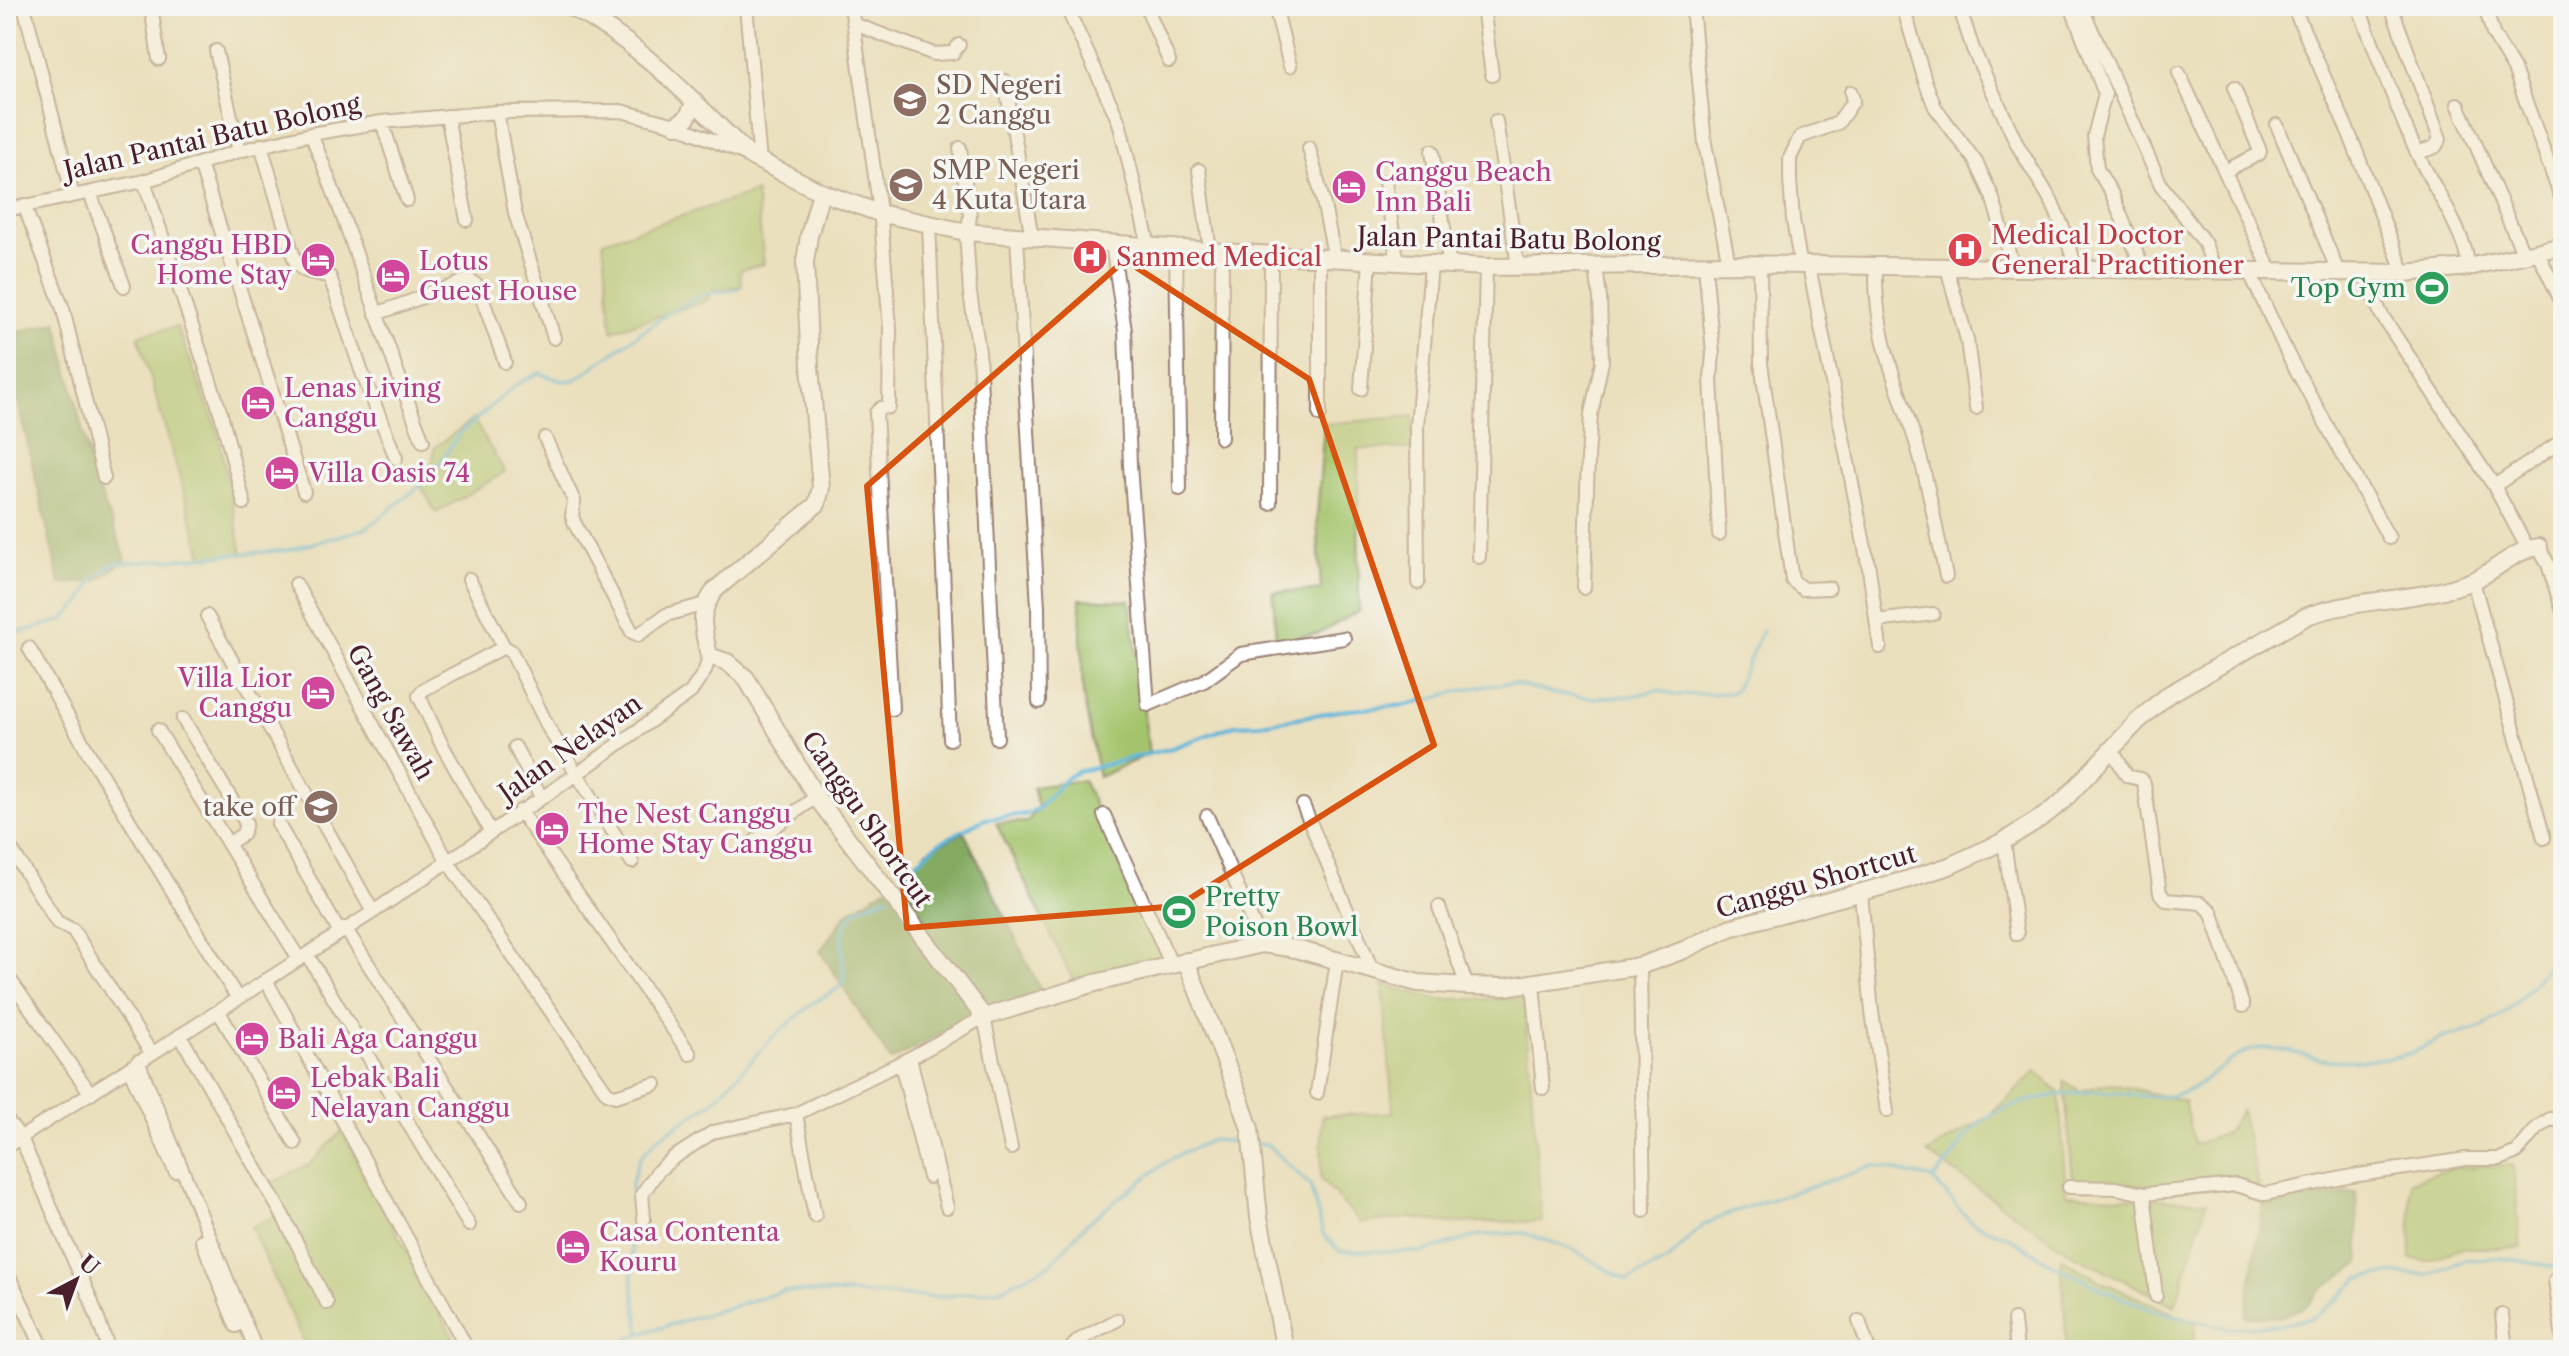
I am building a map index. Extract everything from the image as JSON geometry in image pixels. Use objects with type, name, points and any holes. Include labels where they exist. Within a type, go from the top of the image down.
[{"type":"street","points":[[24,6],[73,196]]},
{"type":"street","points":[[151,6],[159,59]]},
{"type":"street","points":[[569,6],[630,42],[755,159]]},
{"type":"street","points":[[746,6],[755,159]]},
{"type":"street","points":[[851,6],[879,213],[890,328],[889,407],[881,408],[876,413],[892,709]]},
{"type":"street","points":[[1066,6],[1119,122],[1149,246]]},
{"type":"street","points":[[1146,6],[1169,61]]},
{"type":"street","points":[[1275,6],[1290,66]]},
{"type":"street","points":[[1483,6],[1492,75]]},
{"type":"street","points":[[1692,6],[1705,144],[1729,264]]},
{"type":"street","points":[[1903,6],[1935,107],[1976,162],[1992,196],[2014,270]]},
{"type":"street","points":[[1959,6],[1973,49],[2018,146],[2052,202],[2077,271]]},
{"type":"street","points":[[2071,6],[2105,94],[2094,136],[2097,169],[2112,194],[2144,271]]},
{"type":"street","points":[[2081,6],[2161,185],[2204,242],[2216,272]]},
{"type":"street","points":[[2293,6],[2349,133],[2404,273]]},
{"type":"street","points":[[2358,6],[2417,153],[2448,213],[2469,267]]},
{"type":"street","points":[[2391,6],[2440,139],[2435,147],[2417,153]]},
{"type":"street","points":[[2485,6],[2493,34],[2514,69],[2563,203]]},
{"type":"street","points":[[2561,6],[2563,13]]},
{"type":"street","points":[[854,24],[934,54],[953,53],[959,45]]},
{"type":"street","points":[[216,51],[239,151]]},
{"type":"street","points":[[2179,73],[2272,273]]},
{"type":"street","points":[[1005,81],[1024,237],[1039,702]]},
{"type":"street","points":[[2225,171],[2260,151],[2234,88]]},
{"type":"street","points":[[1851,92],[1853,101],[1838,123],[1800,137],[1790,158],[1793,220],[1869,569],[1880,647]]},
{"type":"street","points":[[676,125],[687,118],[695,102]]},
{"type":"street","points":[[2458,104],[2531,254],[2563,305]]},
{"type":"street","name":"Jalan Pantai Batu Bolong","points":[[6,210],[144,181],[261,145],[382,122],[497,112],[621,111],[676,125],[821,192],[879,213],[967,232],[1398,264],[1596,267],[1729,264],[2364,274],[2469,267],[2563,246]]},
{"type":"street","points":[[497,112],[515,213],[554,338]]},
{"type":"street","points":[[447,116],[467,220]]},
{"type":"street","points":[[1496,121],[1518,267]]},
{"type":"street","points":[[382,122],[407,200]]},
{"type":"street","points":[[2277,125],[2339,274]]},
{"type":"street","points":[[311,134],[338,201],[390,356],[423,441]]},
{"type":"street","points":[[261,145],[295,261],[301,270],[310,275],[330,277],[361,370],[396,458]]},
{"type":"street","points":[[960,148],[970,215],[967,232],[970,293],[980,366],[997,738]]},
{"type":"street","points":[[1309,148],[1323,201],[1328,259],[1320,415]]},
{"type":"street","points":[[1432,151],[1450,266]]},
{"type":"street","points":[[200,164],[304,492]]},
{"type":"street","points":[[1199,170],[1216,251],[1221,438]]},
{"type":"street","points":[[144,181],[208,375],[244,503]]},
{"type":"street","points":[[1385,182],[1398,264]]},
{"type":"street","points":[[545,438],[574,501],[572,516],[575,524],[632,632],[638,635],[666,615],[705,604],[734,572],[777,540],[817,504],[821,488],[810,367],[805,262],[821,192]]},
{"type":"street","points":[[90,193],[124,286]]},
{"type":"street","points":[[24,205],[63,309],[104,478]]},
{"type":"street","points":[[929,224],[950,739]]},
{"type":"street","points":[[1112,244],[1125,331],[1130,465],[1148,705],[1204,681],[1241,654],[1344,638]]},
{"type":"street","points":[[1176,248],[1180,489]]},
{"type":"street","points":[[1270,503],[1271,255]]},
{"type":"street","points":[[1361,389],[1370,260]]},
{"type":"street","points":[[1418,583],[1417,426],[1431,265]]},
{"type":"street","points":[[1705,265],[1713,353],[1711,378],[1719,534]]},
{"type":"street","points":[[1760,265],[1761,363],[1792,580],[1803,589],[1829,588]]},
{"type":"street","points":[[1479,557],[1486,267]]},
{"type":"street","points":[[1584,588],[1591,414],[1602,362],[1596,267]]},
{"type":"street","points":[[1876,267],[1880,330],[1895,388],[1916,441],[1946,576]]},
{"type":"street","points":[[1947,268],[1967,340],[1976,408]]},
{"type":"street","points":[[2250,273],[2289,357],[2389,538]]},
{"type":"street","points":[[2364,274],[2381,314],[2397,341],[2533,548],[2548,564],[2563,612]]},
{"type":"street","points":[[376,314],[473,280],[478,286],[505,362]]},
{"type":"street","points":[[2494,486],[2563,440]]},
{"type":"street","name":"Canggu Shortcut","points":[[644,1219],[642,1194],[658,1171],[713,1132],[796,1114],[906,1060],[984,1017],[1095,983],[1262,944],[1296,949],[1418,983],[1505,987],[1533,984],[1640,966],[1684,950],[1729,928],[1949,866],[2004,841],[2044,816],[2063,801],[2138,721],[2166,696],[2307,616],[2332,607],[2417,595],[2473,581],[2533,548]]},
{"type":"street","points":[[469,579],[504,647],[511,651],[549,729],[632,862]]},
{"type":"street","points":[[2473,581],[2544,838]]},
{"type":"street","name":"Gang Sawah","points":[[296,584],[448,862],[607,1093],[615,1096],[655,1084]]},
{"type":"street","points":[[705,604],[702,624],[709,656]]},
{"type":"street","points":[[1876,621],[1933,614]]},
{"type":"street","points":[[207,616],[373,912]]},
{"type":"street","points":[[491,832],[441,743],[419,696],[423,690],[504,647]]},
{"type":"street","points":[[29,648],[92,759],[238,999]]},
{"type":"street","name":"Canggu Shortcut","points":[[709,656],[727,662],[746,678],[816,797],[984,1017]]},
{"type":"street","name":"Jalan Nelayan","points":[[6,1147],[373,912],[577,774],[691,692],[705,671],[709,656]]},
{"type":"street","points":[[183,719],[246,823],[243,834],[228,844]]},
{"type":"street","points":[[158,730],[469,1225]]},
{"type":"street","points":[[515,747],[541,797]]},
{"type":"street","points":[[2112,750],[2127,776],[2144,783],[2160,893],[2166,900],[2201,903],[2211,911],[2243,1006]]},
{"type":"street","points":[[755,841],[816,797]]},
{"type":"street","points":[[1303,805],[1373,972]]},
{"type":"street","points":[[520,811],[690,1054]]},
{"type":"street","points":[[1104,815],[1179,964],[1240,1099],[1250,1129],[1259,1217],[1285,1350]]},
{"type":"street","points":[[1207,816],[1262,944]]},
{"type":"street","points":[[278,824],[342,930],[521,1202]]},
{"type":"street","points":[[6,841],[57,922],[73,930],[151,1053]]},
{"type":"street","points":[[2004,841],[2017,934]]},
{"type":"street","points":[[1861,893],[1872,1012],[1887,1111]]},
{"type":"street","points":[[1439,907],[1467,986]]},
{"type":"street","points":[[1317,1093],[1337,961]]},
{"type":"street","points":[[1640,966],[1644,1211]]},
{"type":"street","points":[[6,974],[91,1094]]},
{"type":"street","points":[[266,980],[468,1350]]},
{"type":"street","points":[[1533,984],[1543,1088]]},
{"type":"street","points":[[219,1012],[295,1143]]},
{"type":"street","points":[[984,1017],[1011,1148]]},
{"type":"street","points":[[180,1035],[283,1216],[327,1303]]},
{"type":"street","points":[[906,1060],[929,1177]]},
{"type":"street","points":[[906,1060],[947,1207]]},
{"type":"street","points":[[134,1065],[236,1326]]},
{"type":"street","points":[[134,1065],[256,1350]]},
{"type":"street","points":[[796,1114],[815,1216]]},
{"type":"street","points":[[6,1119],[21,1138],[91,1300],[109,1350]]},
{"type":"street","points":[[2069,1187],[2116,1188],[2144,1194],[2236,1185],[2265,1194],[2466,1159],[2500,1159],[2517,1152],[2537,1128],[2550,1119],[2563,1122]]},
{"type":"street","points":[[2144,1194],[2156,1296]]},
{"type":"street","points":[[6,1270],[44,1350]]},
{"type":"street","points":[[2555,1280],[2563,1340]]},
{"type":"street","points":[[2502,1315],[2506,1350]]},
{"type":"street","points":[[1074,1350],[1073,1346],[1079,1340],[1117,1320]]},
{"type":"street","points":[[2014,1320],[2017,1350]]},
{"type":"street","points":[[1859,1321],[1869,1350]]},
{"type":"highlighted area","points":[[1125,260],[1309,379],[1434,745],[1178,906],[907,928],[867,486]]},
{"type":"green space","points":[[756,192],[764,264],[740,270],[742,286],[715,289],[706,301],[612,331],[603,241]]},
{"type":"green space","points":[[57,322],[93,475],[126,559],[97,581],[60,584],[6,350],[6,335]]},
{"type":"green space","points":[[177,327],[218,431],[242,553],[203,558],[138,335]]},
{"type":"green space","points":[[1413,416],[1412,449],[1358,449],[1359,611],[1318,634],[1276,640],[1273,592],[1321,590],[1317,517],[1324,424]]},
{"type":"green space","points":[[473,419],[505,472],[436,513],[418,481],[433,461],[434,448]]},
{"type":"green space","points":[[1080,599],[1130,601],[1149,754],[1099,777],[1083,695]]},
{"type":"green space","points":[[1083,780],[1164,961],[1074,982],[996,823],[1027,822],[1038,807],[1033,787]]},
{"type":"green space","points":[[964,832],[1042,993],[986,1008],[891,1061],[820,951],[847,913],[904,876],[928,850]]},
{"type":"green space","points":[[1383,984],[1436,999],[1524,999],[1542,1221],[1451,1223],[1409,1218],[1361,1223],[1321,1180],[1322,1116],[1393,1112]]},
{"type":"green space","points":[[2036,1071],[2059,1093],[2066,1194],[2207,1202],[2175,1306],[2072,1254],[1927,1153],[1989,1116]]},
{"type":"green space","points":[[2064,1081],[2080,1091],[2110,1083],[2184,1101],[2194,1145],[2226,1133],[2241,1110],[2259,1187],[2178,1189],[2073,1180]]},
{"type":"green space","points":[[342,1131],[460,1350],[307,1350],[251,1227],[278,1215],[272,1183],[310,1164]]},
{"type":"green space","points":[[2513,1165],[2521,1248],[2463,1248],[2425,1261],[2411,1259],[2410,1181],[2457,1167]]},
{"type":"green space","points":[[2356,1192],[2360,1263],[2323,1288],[2305,1307],[2280,1317],[2245,1316],[2263,1205]]},
{"type":"green space","points":[[2061,1258],[2102,1282],[2196,1323],[2193,1350],[2067,1350]]},
{"type":"waterway","points":[[6,636],[63,620],[81,602],[93,580],[113,564],[289,550],[367,528],[430,478],[459,434],[516,385],[539,373],[562,381],[575,380],[671,311],[705,294],[739,289]]},
{"type":"waterway","points":[[895,892],[919,860],[939,843],[985,819],[1027,814],[1039,808],[1066,778],[1077,772],[1172,748],[1235,725],[1407,705],[1472,688],[1510,683],[1556,694],[1594,698],[1632,696],[1658,690],[1677,695],[1729,693],[1735,691],[1762,631]]},
{"type":"waterway","points":[[640,1334],[632,1278],[631,1237],[634,1211],[631,1185],[639,1159],[658,1138],[713,1102],[773,1037],[813,1003],[836,990],[844,981],[843,935],[850,917],[858,909],[888,897]]},
{"type":"waterway","points":[[1933,1179],[1975,1127],[1989,1117],[2024,1102],[2063,1094],[2102,1092],[2172,1096],[2190,1090],[2251,1050],[2279,1049],[2328,1060],[2379,1059],[2407,1054],[2445,1037],[2481,1028],[2520,999],[2563,942]]},
{"type":"waterway","points":[[604,1350],[640,1334],[784,1291],[939,1297],[1001,1289],[1051,1264],[1087,1223],[1170,1159],[1212,1140],[1249,1143]]},
{"type":"waterway","points":[[1257,1144],[1267,1144],[1310,1185],[1323,1234],[1340,1251],[1422,1252],[1481,1235],[1524,1233],[1572,1249],[1627,1281],[1667,1261],[1703,1225],[1738,1210],[1874,1166],[1933,1179],[1971,1222],[2008,1237],[2052,1264],[2106,1291],[2151,1310],[2228,1328],[2279,1325],[2312,1318],[2337,1300],[2359,1278],[2391,1273],[2428,1275],[2465,1260],[2501,1258],[2563,1268]]},
{"type":"place","name":"SD Negeri 2 Canggu","points":[[910,100]]},
{"type":"place","name":"SMP Negeri 4 Kuta Utara","points":[[906,185]]},
{"type":"place","name":"Canggu Beach Inn Bali","points":[[1349,187]]},
{"type":"place","name":"Medical Doctor General Practitioner","points":[[1965,250]]},
{"type":"place","name":"Sanmed Medical","points":[[1090,257]]},
{"type":"place","name":"Canggu HBD Home Stay","points":[[318,260]]},
{"type":"place","name":"Lotus Guest House","points":[[393,276]]},
{"type":"place","name":"Top Gym","points":[[2432,288]]},
{"type":"place","name":"Lenas Living Canggu","points":[[258,403]]},
{"type":"place","name":"Villa Oasis 74","points":[[282,473]]},
{"type":"place","name":"Villa Lior Canggu","points":[[318,693]]},
{"type":"place","name":"take off","points":[[321,807]]},
{"type":"place","name":"The Nest Canggu Home Stay Canggu","points":[[552,829]]},
{"type":"place","name":"Pretty Poison Bowl","points":[[1179,912]]},
{"type":"place","name":"Bali Aga Canggu","points":[[252,1039]]},
{"type":"place","name":"Lebak Bali Nelayan Canggu","points":[[284,1093]]},
{"type":"place","name":"Casa Contenta Kouru","points":[[573,1247]]}]
